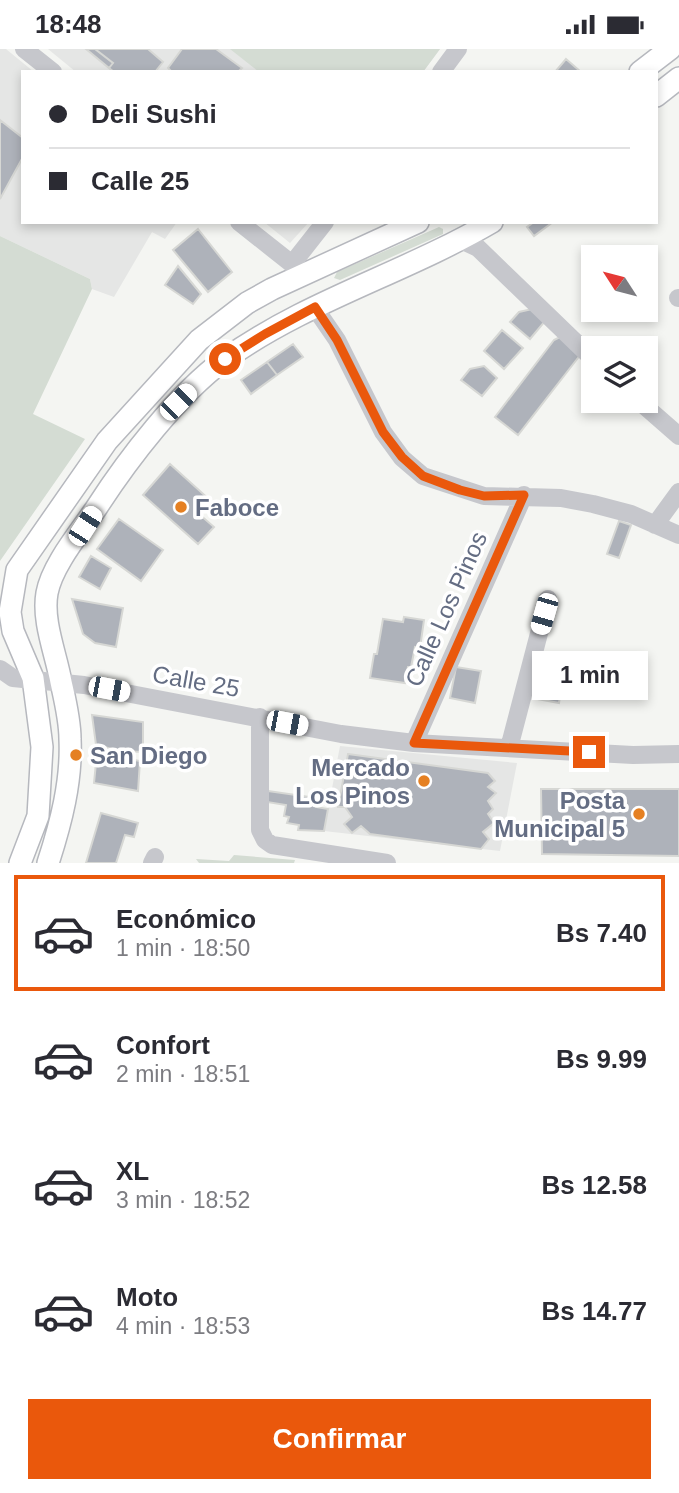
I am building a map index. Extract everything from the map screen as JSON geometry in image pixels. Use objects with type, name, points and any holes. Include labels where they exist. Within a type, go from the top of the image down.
[{"type":"main road","points":[[643,70],[670,49]]},
{"type":"main road","points":[[658,94],[679,78]]},
{"type":"main road","points":[[20,863],[38,816],[42,747],[33,678],[13,631],[8,577],[107,441],[199,340],[295,270],[413,224]]},
{"type":"main road","points":[[48,863],[57,837],[68,786],[71,738],[62,682],[46,614],[47,593],[55,572],[114,481],[178,402],[205,376],[265,334],[456,231],[484,224]]},
{"type":"main road","points":[[295,270],[315,307]]},
{"type":"street","points":[[24,49],[50,70]]},
{"type":"street","points":[[442,70],[458,49]]},
{"type":"street","points":[[241,224],[295,270],[323,224]]},
{"type":"street","points":[[456,231],[478,248],[581,347]]},
{"type":"street","points":[[315,307],[337,340],[383,432],[402,457],[423,476],[484,496],[524,495],[593,504],[631,513],[679,535]]},
{"type":"street","points":[[653,413],[679,436]]},
{"type":"street","points":[[655,525],[679,492]]},
{"type":"street","name":"Calle Los Pinos","points":[[414,743],[524,495]]},
{"type":"street","points":[[509,748],[548,599]]},
{"type":"street","name":"Calle 25","points":[[0,669],[13,678],[62,682],[341,734],[414,743],[633,755],[679,754]]},
{"type":"street","points":[[260,717],[260,830],[265,840],[272,845],[377,863]]},
{"type":"shaded area","points":[[0,49],[6,49],[32,70],[21,70],[21,224],[176,224],[165,239],[152,232],[114,297],[92,289],[90,279],[0,236]]},
{"type":"shaded area","points":[[48,49],[440,49],[424,70],[74,70]]},
{"type":"shaded area","points":[[230,49],[440,49],[424,70],[256,70]]},
{"type":"shaded area","points":[[266,224],[307,224],[290,243]]},
{"type":"shaded area","points":[[439,227],[443,229],[443,234],[340,280],[334,278],[337,272]]},
{"type":"shaded area","points":[[0,236],[90,279],[92,289],[33,414],[85,439],[0,561]]},
{"type":"shaded area","name":"Mercado Los Pinos","points":[[340,746],[517,763],[500,851],[324,831]]},
{"type":"shaded area","points":[[234,855],[295,860],[294,863],[199,863],[196,859],[229,861]]},
{"type":"building","points":[[86,49],[95,49],[113,63],[109,68]]},
{"type":"building","points":[[95,49],[148,49],[163,62],[157,70],[112,70],[109,68],[113,63]]},
{"type":"building","points":[[182,49],[216,49],[242,68],[170,70],[168,68]]},
{"type":"building","points":[[566,59],[579,70],[557,70]]},
{"type":"building","points":[[0,120],[21,136],[21,161],[0,199]]},
{"type":"building","points":[[531,224],[550,224],[534,236],[527,227]]},
{"type":"building","points":[[198,229],[232,272],[208,292],[173,250]]},
{"type":"building","points":[[178,266],[201,294],[193,304],[165,285]]},
{"type":"building","points":[[532,309],[546,320],[530,339],[510,322],[519,312]]},
{"type":"building","points":[[502,330],[523,348],[504,369],[484,351]]},
{"type":"building","points":[[560,337],[581,354],[518,435],[495,417],[554,340]]},
{"type":"building","points":[[293,344],[303,357],[277,375],[267,362]]},
{"type":"building","points":[[267,362],[277,375],[251,394],[241,380]]},
{"type":"building","points":[[484,366],[497,378],[482,396],[461,380],[470,369]]},
{"type":"building","name":"Faboce","points":[[170,464],[211,501],[199,514],[214,527],[198,544],[143,495]]},
{"type":"building","points":[[119,519],[163,550],[141,581],[97,549]]},
{"type":"building","points":[[619,521],[631,525],[619,558],[607,554]]},
{"type":"building","points":[[91,556],[111,568],[100,589],[79,577]]},
{"type":"building","points":[[72,599],[123,608],[116,647],[95,643],[83,634]]},
{"type":"building","points":[[404,617],[424,620],[420,648],[415,647],[405,683],[370,678],[383,619],[403,622]]},
{"type":"building","points":[[456,667],[481,671],[475,703],[450,698]]},
{"type":"building","points":[[538,673],[563,677],[559,703],[538,699],[535,692]]},
{"type":"building","points":[[92,715],[143,722],[143,752],[120,751],[96,745]]},
{"type":"building","points":[[97,753],[140,761],[138,791],[94,783]]},
{"type":"building","name":"Mercado Los Pinos","points":[[348,754],[488,773],[495,781],[488,787],[496,793],[488,801],[493,809],[488,814],[494,823],[483,832],[489,839],[481,849],[370,834],[361,826],[352,833],[344,824],[352,817],[345,807],[338,807]]},
{"type":"building","points":[[541,789],[679,789],[679,856],[542,854]]},
{"type":"building","points":[[268,791],[317,798],[316,807],[328,809],[324,831],[298,830],[299,825],[287,823],[289,817],[284,816],[286,805],[267,802]]},
{"type":"building","points":[[101,813],[138,823],[134,837],[125,835],[116,863],[86,863]]},
{"type":"place","name":"Faboce","points":[[181,507]]},
{"type":"place","name":"San Diego","points":[[76,755]]},
{"type":"place","name":"Mercado Los Pinos","points":[[424,781]]},
{"type":"place","name":"Posta Municipal 5","points":[[639,814]]},
{"type":"route","points":[[225,359],[315,307],[337,340],[383,432],[402,457],[423,476],[484,496],[524,495],[414,743],[589,752]]}]
